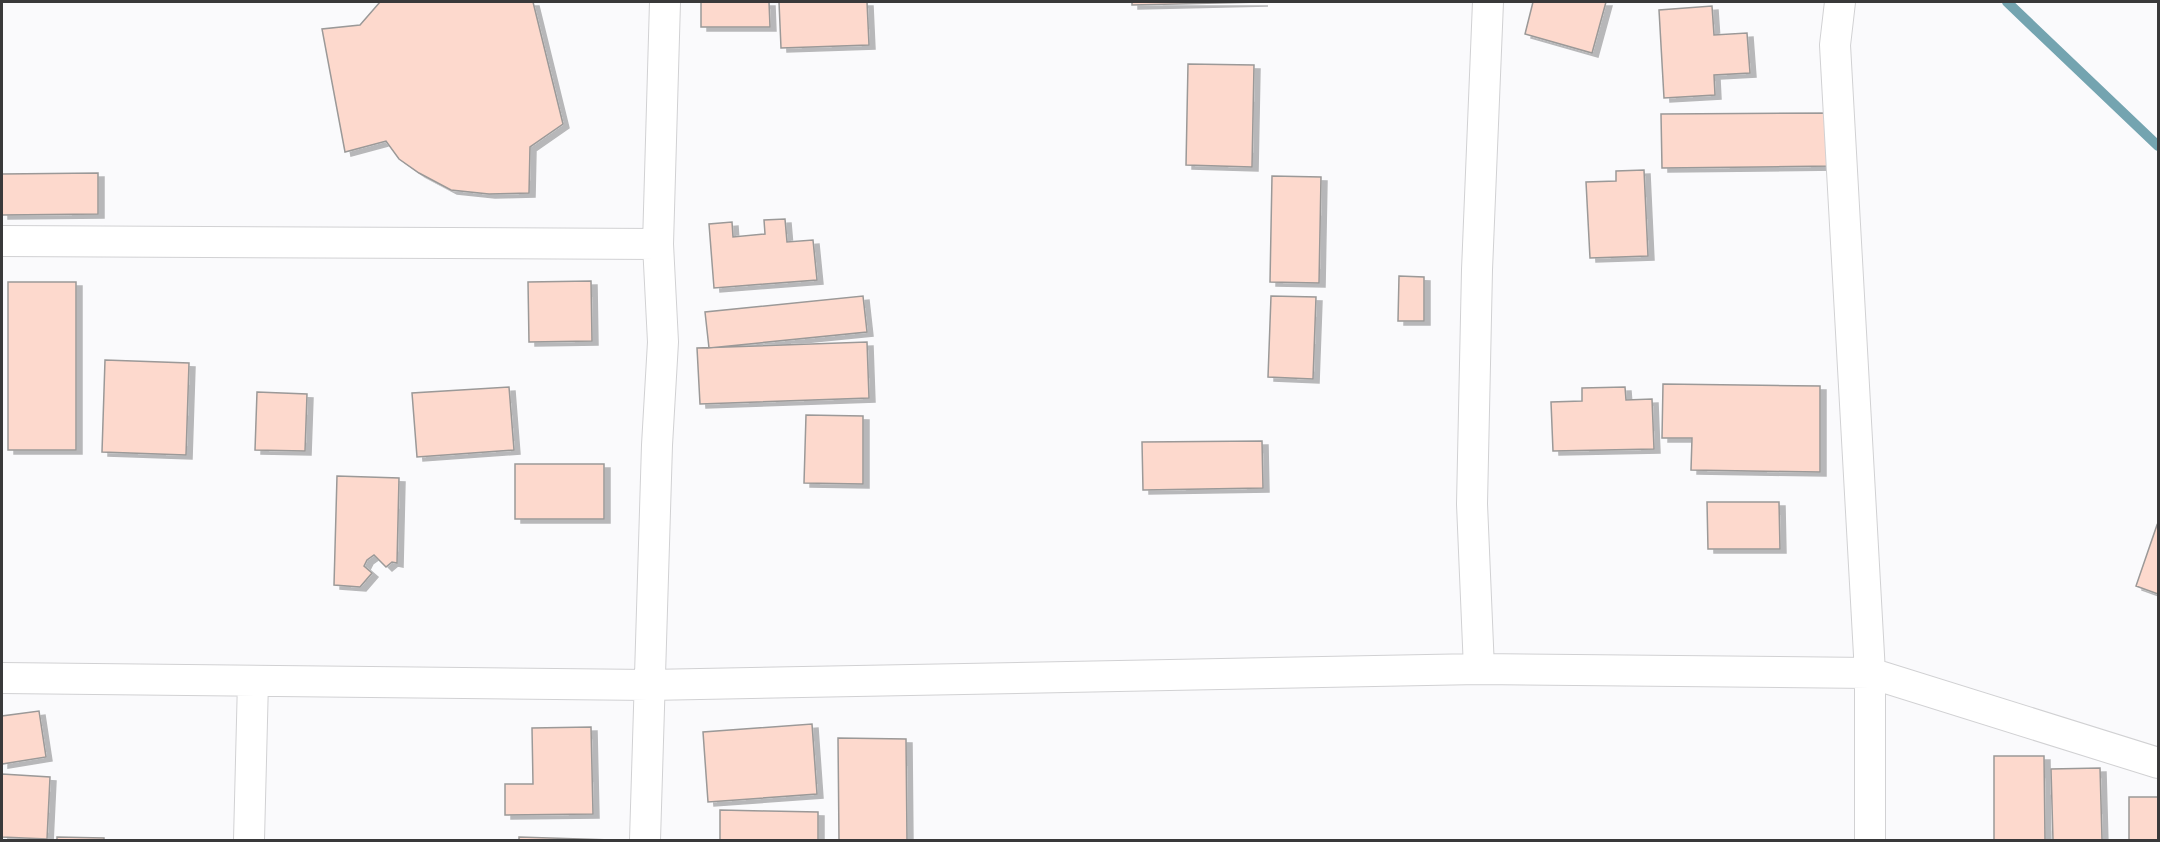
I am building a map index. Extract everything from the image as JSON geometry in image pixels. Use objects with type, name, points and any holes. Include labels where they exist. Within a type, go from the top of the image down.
[{"type":"street","points":[[645,840],[657,446],[663,342],[658,244],[665,2]]},
{"type":"street","points":[[1479,669],[1472,504],[1477,270],[1488,2]]},
{"type":"street","points":[[1840,2],[1835,45],[1870,673],[1870,840]]},
{"type":"street","points":[[2,241],[658,244]]},
{"type":"street","points":[[2,678],[649,685],[1479,669],[1870,673],[2158,763]]},
{"type":"street","points":[[249,840],[253,681]]},
{"type":"building","points":[[380,2],[533,2],[563,124],[530,147],[529,193],[489,194],[451,190],[399,159],[386,141],[345,152],[322,29],[360,25]]},
{"type":"building","points":[[701,2],[769,2],[770,27],[701,27]]},
{"type":"building","points":[[779,2],[867,2],[869,45],[781,48]]},
{"type":"building","points":[[1132,2],[1262,2],[1132,5]]},
{"type":"building","points":[[1533,2],[1606,2],[1592,53],[1525,34]]},
{"type":"building","points":[[1712,6],[1714,35],[1747,33],[1750,73],[1714,75],[1715,95],[1664,98],[1659,10]]},
{"type":"building","points":[[1188,64],[1254,65],[1252,167],[1186,165]]},
{"type":"building","points":[[1833,113],[1834,166],[1662,168],[1661,114]]},
{"type":"building","points":[[1644,170],[1648,256],[1590,258],[1586,182],[1616,181],[1616,171]]},
{"type":"building","points":[[98,173],[98,214],[2,215],[2,174]]},
{"type":"building","points":[[1272,176],[1321,177],[1319,283],[1270,282]]},
{"type":"building","points":[[785,219],[787,242],[813,240],[817,280],[714,288],[709,224],[732,222],[733,237],[765,234],[764,220]]},
{"type":"building","points":[[1399,276],[1424,277],[1424,321],[1398,321]]},
{"type":"building","points":[[591,281],[592,341],[529,342],[528,282]]},
{"type":"building","points":[[8,282],[76,282],[76,450],[8,450]]},
{"type":"building","points":[[863,296],[867,332],[709,348],[705,312]]},
{"type":"building","points":[[1271,296],[1316,297],[1313,379],[1268,377]]},
{"type":"building","points":[[867,342],[869,398],[700,404],[697,348]]},
{"type":"building","points":[[105,360],[189,363],[186,455],[102,452]]},
{"type":"building","points":[[1663,384],[1820,386],[1820,472],[1691,470],[1692,438],[1662,438]]},
{"type":"building","points":[[509,387],[514,450],[417,457],[412,393]]},
{"type":"building","points":[[1625,387],[1626,400],[1652,399],[1654,449],[1553,451],[1551,402],[1582,401],[1582,388]]},
{"type":"building","points":[[257,392],[307,394],[305,451],[255,450]]},
{"type":"building","points":[[806,415],[863,416],[863,484],[804,483]]},
{"type":"building","points":[[1262,441],[1263,488],[1143,490],[1142,442]]},
{"type":"building","points":[[515,464],[604,464],[604,519],[515,519]]},
{"type":"building","points":[[337,476],[399,478],[397,563],[392,562],[386,567],[374,555],[367,560],[364,566],[372,573],[360,587],[334,585]]},
{"type":"building","points":[[1707,502],[1779,502],[1780,549],[1708,549]]},
{"type":"building","points":[[2158,526],[2158,594],[2136,586]]},
{"type":"building","points":[[39,711],[46,757],[2,764],[2,716]]},
{"type":"building","points":[[812,724],[817,794],[708,802],[703,732]]},
{"type":"building","points":[[591,727],[593,814],[505,815],[505,784],[533,784],[532,728]]},
{"type":"building","points":[[838,738],[906,739],[907,840],[839,840]]},
{"type":"building","points":[[1994,756],[2044,756],[2045,840],[1994,840]]},
{"type":"building","points":[[2100,768],[2102,840],[2053,840],[2051,769]]},
{"type":"building","points":[[2,774],[50,777],[47,839],[2,837]]},
{"type":"building","points":[[2129,797],[2158,797],[2158,840],[2129,840]]},
{"type":"building","points":[[720,810],[818,812],[818,840],[720,840]]},
{"type":"building","points":[[57,837],[104,838],[104,840],[57,840]]},
{"type":"building","points":[[519,837],[612,840],[519,840]]},
{"type":"waterway","points":[[2007,2],[2158,146]]}]
